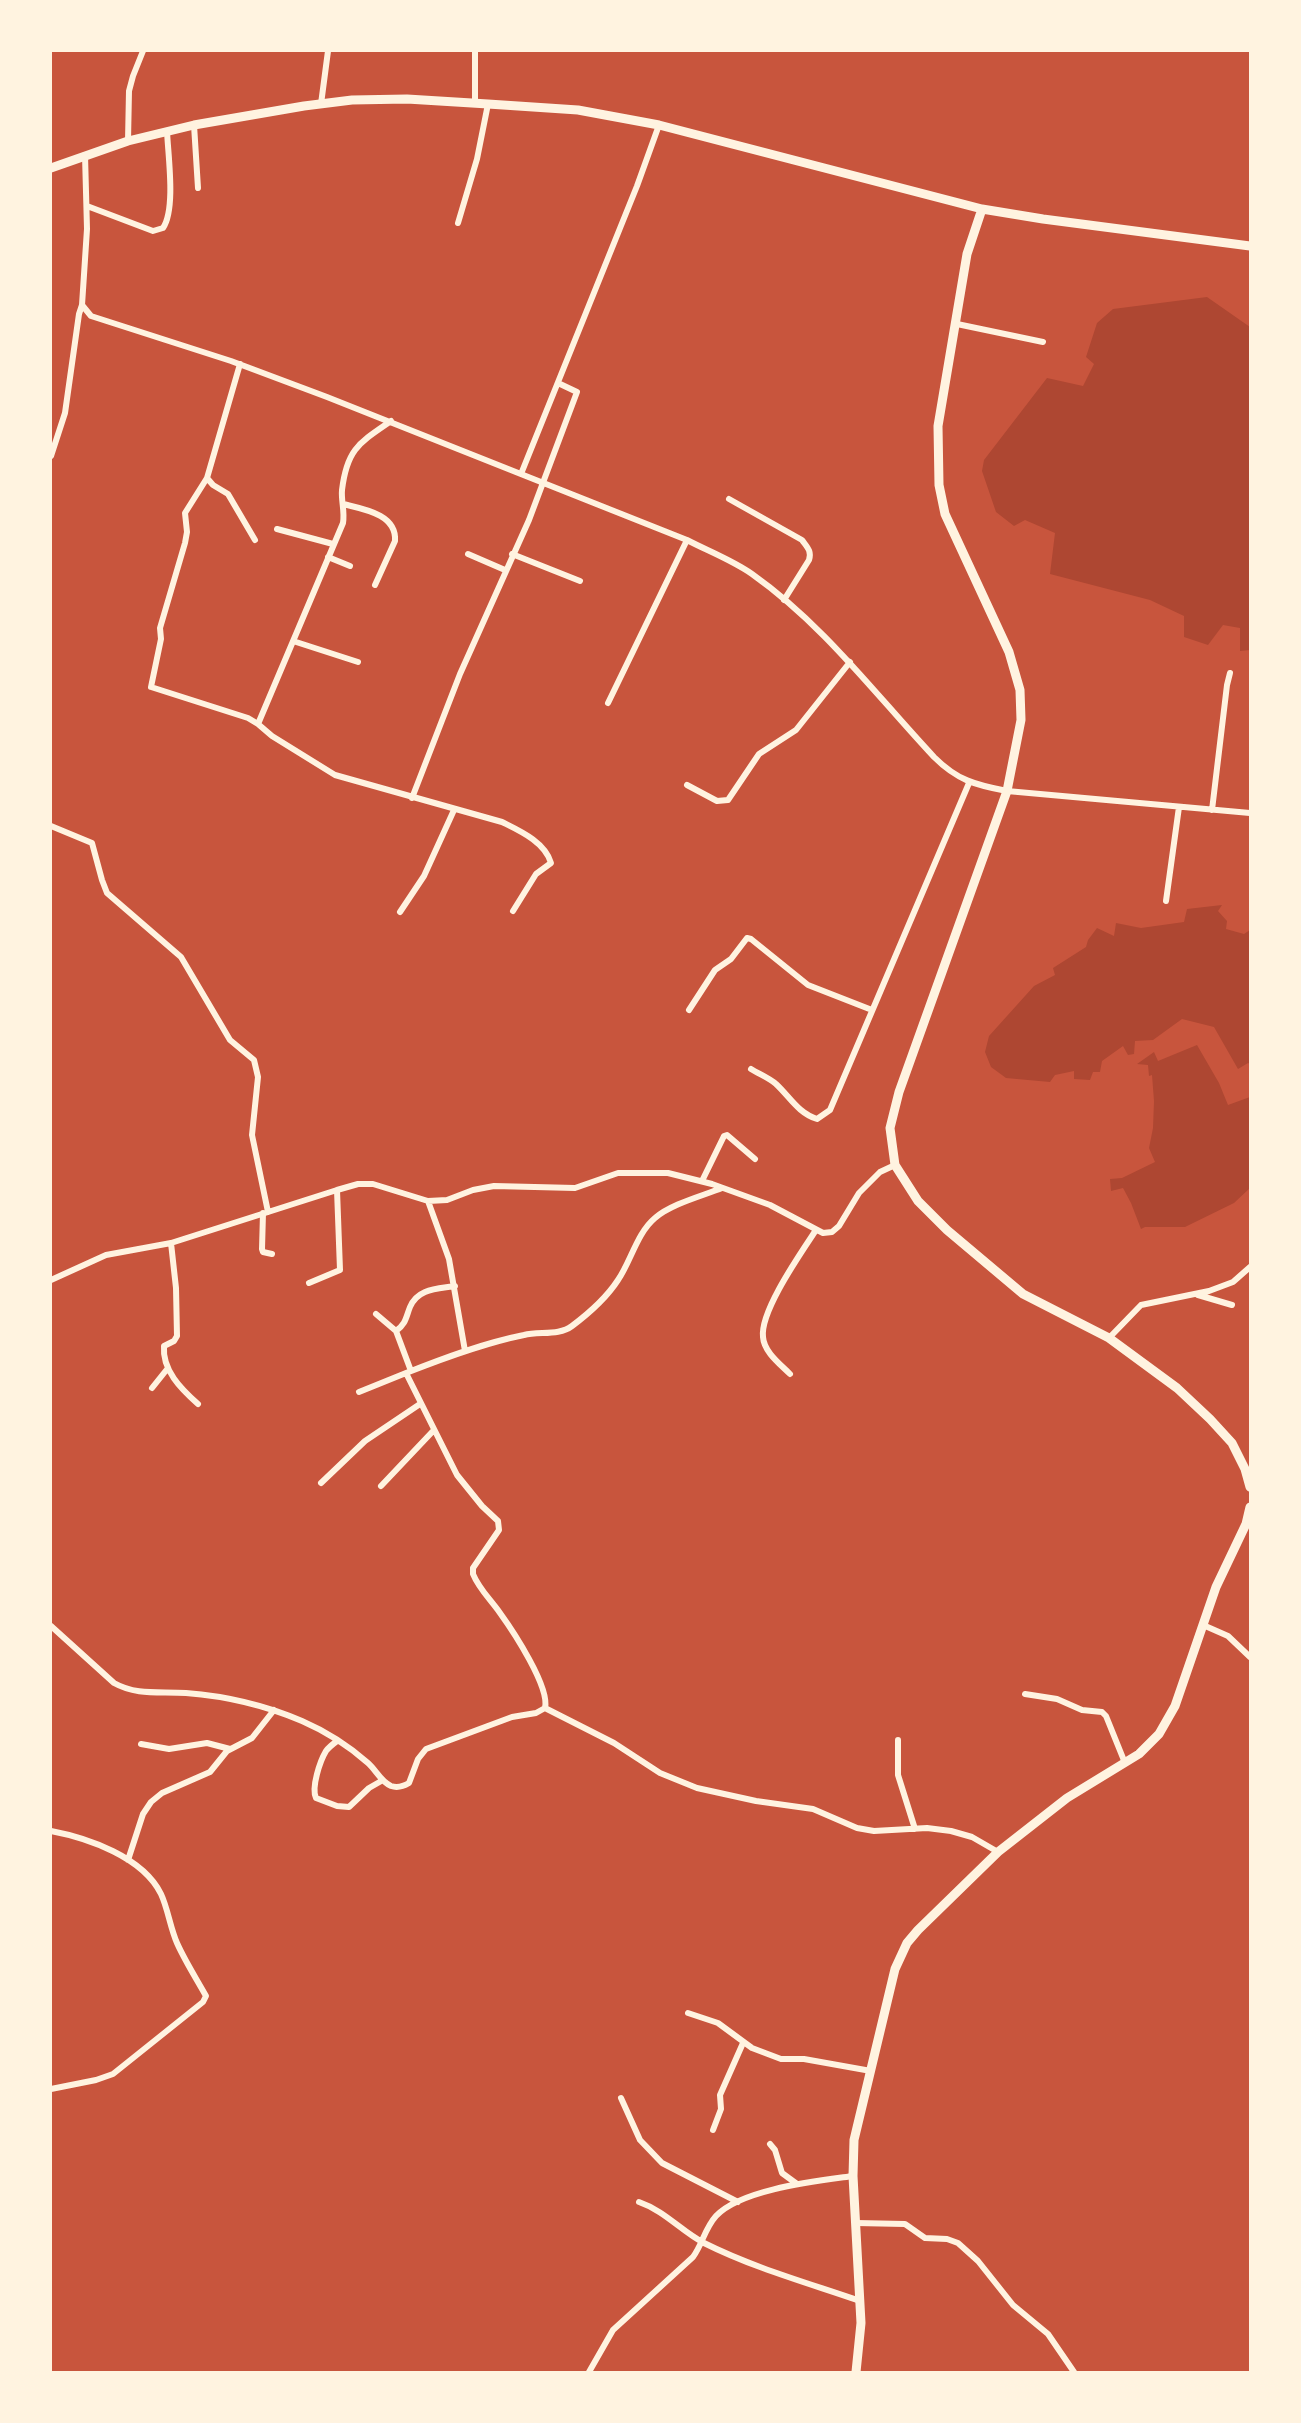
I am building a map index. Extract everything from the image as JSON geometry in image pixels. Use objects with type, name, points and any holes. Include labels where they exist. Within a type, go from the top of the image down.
[{"type":"highway","points":[[51,168],[128,141],[167,131],[321,104],[352,100],[407,99],[475,103],[578,110],[659,125],[982,209],[1250,246]]},
{"type":"highway","points":[[982,209],[967,254],[938,426],[939,485],[945,514],[1005,643],[1017,680],[1022,720],[1007,791],[899,1092],[890,1128],[894,1165],[918,1201],[947,1230],[1013,1286],[1032,1300],[1109,1338],[1163,1377],[1210,1419],[1232,1443],[1245,1469],[1250,1486]]},
{"type":"highway","points":[[855,2372],[860,2347],[860,2301],[854,2140],[895,1969],[908,1943],[955,1892],[998,1852],[1067,1798],[1125,1763],[1149,1745],[1167,1722],[1215,1587],[1250,1513]]},
{"type":"street","points":[[128,141],[129,91],[132,76],[143,51]]},
{"type":"street","points":[[321,104],[328,51]]},
{"type":"street","points":[[475,51],[475,103]]},
{"type":"street","points":[[458,223],[477,159],[488,104]]},
{"type":"street","points":[[521,474],[637,186],[659,125]]},
{"type":"street","points":[[194,126],[198,188]]},
{"type":"street","points":[[87,206],[153,231],[163,228],[168,221],[169,203],[167,131]]},
{"type":"street","points":[[51,456],[65,413],[82,305],[87,206],[85,155]]},
{"type":"street","points":[[82,305],[91,316],[97,319],[240,364],[391,421],[687,540],[750,573],[804,616],[850,662],[945,768],[969,783],[1007,791],[1250,813]]},
{"type":"street","points":[[957,324],[1043,342]]},
{"type":"street","points":[[240,364],[207,478],[184,513],[187,532],[185,543],[160,628],[161,639],[151,687],[239,715],[258,724],[272,736],[335,775],[502,822],[521,832],[545,850],[551,863],[536,874],[513,911]]},
{"type":"street","points":[[412,798],[460,674],[544,483],[577,392],[558,383]]},
{"type":"street","points":[[258,724],[343,523],[342,489],[351,453],[361,442],[391,421]]},
{"type":"street","points":[[207,478],[213,485],[228,494],[255,540]]},
{"type":"street","points":[[729,499],[802,540],[808,548],[811,554],[809,560],[784,600]]},
{"type":"street","points":[[344,504],[380,516],[392,526],[396,533],[395,541],[375,585]]},
{"type":"street","points":[[277,529],[333,544]]},
{"type":"street","points":[[608,703],[687,540]]},
{"type":"street","points":[[468,554],[505,570]]},
{"type":"street","points":[[512,554],[580,581]]},
{"type":"street","points":[[328,557],[350,566]]},
{"type":"street","points":[[293,641],[358,662]]},
{"type":"street","points":[[687,785],[717,801],[728,800],[759,754],[796,730],[850,662]]},
{"type":"street","points":[[1212,810],[1230,673]]},
{"type":"street","points":[[751,1069],[773,1081],[794,1106],[809,1116],[817,1119],[830,1110],[969,783]]},
{"type":"street","points":[[1166,901],[1179,807]]},
{"type":"street","points":[[400,912],[439,848],[454,810]]},
{"type":"street","points":[[51,826],[92,843],[107,893],[181,957],[230,1040],[254,1060],[258,1077],[252,1136],[266,1212],[262,1249],[272,1254]]},
{"type":"street","points":[[689,1010],[715,970],[731,958],[747,938],[808,985],[872,1010]]},
{"type":"street","points":[[702,1181],[724,1136],[729,1136],[755,1159]]},
{"type":"street","points":[[51,1280],[106,1255],[171,1243],[358,1184],[373,1184],[428,1201],[447,1200],[473,1190],[508,1185],[574,1188],[618,1173],[668,1173],[702,1181],[770,1205],[816,1230],[832,1232],[839,1226],[859,1193],[880,1172],[894,1165]]},
{"type":"street","points":[[359,1392],[465,1351],[523,1335],[558,1332],[571,1327],[607,1294],[618,1280],[645,1229],[655,1218],[722,1188]]},
{"type":"street","points":[[309,1283],[340,1270],[337,1190]]},
{"type":"street","points":[[428,1201],[446,1248],[455,1286],[465,1351]]},
{"type":"street","points":[[790,1374],[765,1346],[762,1337],[781,1285],[816,1230]]},
{"type":"street","points":[[171,1243],[176,1288],[177,1336],[174,1341],[164,1346],[164,1359],[177,1382],[198,1404]]},
{"type":"street","points":[[1109,1338],[1141,1305],[1198,1295],[1233,1282],[1250,1267]]},
{"type":"street","points":[[396,1331],[405,1323],[410,1307],[417,1296],[429,1290],[455,1286]]},
{"type":"street","points":[[1198,1295],[1232,1305]]},
{"type":"street","points":[[376,1314],[396,1331],[420,1404],[462,1483],[498,1521],[499,1530],[475,1564],[473,1574],[501,1614],[538,1676],[546,1696],[545,1708]]},
{"type":"street","points":[[152,1388],[168,1368]]},
{"type":"street","points":[[321,1483],[365,1441],[420,1404]]},
{"type":"street","points":[[381,1486],[434,1430]]},
{"type":"street","points":[[1203,1625],[1228,1636],[1250,1657]]},
{"type":"street","points":[[51,1626],[114,1683],[125,1689],[200,1695],[274,1710],[314,1727],[337,1741],[370,1764],[382,1780],[392,1786],[404,1785],[411,1779],[418,1759],[426,1749],[512,1716],[536,1713],[545,1708]]},
{"type":"street","points":[[1025,1694],[1057,1699],[1082,1710],[1102,1712],[1106,1716],[1125,1763]]},
{"type":"street","points":[[545,1708],[614,1743],[660,1773],[697,1788],[756,1802],[813,1809],[857,1828],[874,1831],[915,1829],[951,1831],[972,1837],[998,1852]]},
{"type":"street","points":[[128,1860],[143,1814],[151,1802],[162,1793],[210,1772],[230,1749],[252,1738],[274,1710]]},
{"type":"street","points":[[898,1740],[898,1775],[915,1829]]},
{"type":"street","points":[[337,1741],[328,1749],[322,1760],[314,1791],[315,1798],[337,1806],[349,1807],[369,1788],[382,1780]]},
{"type":"street","points":[[141,1744],[169,1749],[207,1743],[230,1749]]},
{"type":"street","points":[[51,1831],[93,1841],[128,1860],[151,1879],[160,1892],[176,1942],[206,1999],[113,2074],[96,2080],[51,2089]]},
{"type":"street","points":[[688,2013],[718,2023],[743,2043],[759,2052],[781,2059],[804,2059],[871,2071]]},
{"type":"street","points":[[713,2130],[719,2115],[720,2095],[743,2043]]},
{"type":"street","points":[[621,2098],[640,2140],[662,2163],[738,2202]]},
{"type":"street","points":[[770,2144],[775,2150],[782,2173],[797,2184]]},
{"type":"street","points":[[589,2372],[613,2330],[693,2257],[713,2220],[722,2210],[738,2202],[797,2184],[854,2176]]},
{"type":"street","points":[[639,2202],[662,2212],[702,2242],[755,2265],[860,2301]]},
{"type":"street","points":[[856,2223],[905,2224],[926,2238],[947,2239],[958,2243],[978,2261],[1013,2305],[1048,2334],[1074,2372]]},
{"type":"shaded area","points":[[1207,297],[1250,327],[1250,650],[1240,651],[1240,628],[1223,625],[1208,645],[1184,637],[1184,616],[1150,600],[1050,574],[1055,533],[1025,520],[1014,526],[996,512],[982,471],[984,460],[1047,378],[1083,386],[1094,364],[1086,357],[1097,323],[1113,309]]},
{"type":"shaded area","points":[[1222,905],[1218,911],[1227,921],[1226,929],[1244,934],[1250,930],[1250,1064],[1238,1069],[1214,1027],[1182,1019],[1153,1040],[1135,1041],[1134,1054],[1128,1055],[1123,1046],[1102,1061],[1100,1072],[1093,1072],[1090,1080],[1074,1079],[1074,1071],[1055,1075],[1050,1082],[1006,1078],[991,1067],[985,1052],[989,1036],[1034,986],[1055,975],[1053,968],[1086,947],[1097,928],[1114,936],[1116,923],[1141,928],[1184,922],[1187,909]]},
{"type":"shaded area","points":[[1197,1045],[1219,1083],[1228,1105],[1250,1097],[1250,1188],[1234,1203],[1185,1227],[1145,1227],[1141,1229],[1123,1188],[1111,1191],[1110,1179],[1122,1178],[1155,1162],[1149,1148],[1153,1128],[1152,1075],[1149,1076],[1148,1065],[1137,1064],[1154,1052],[1158,1061]]}]
